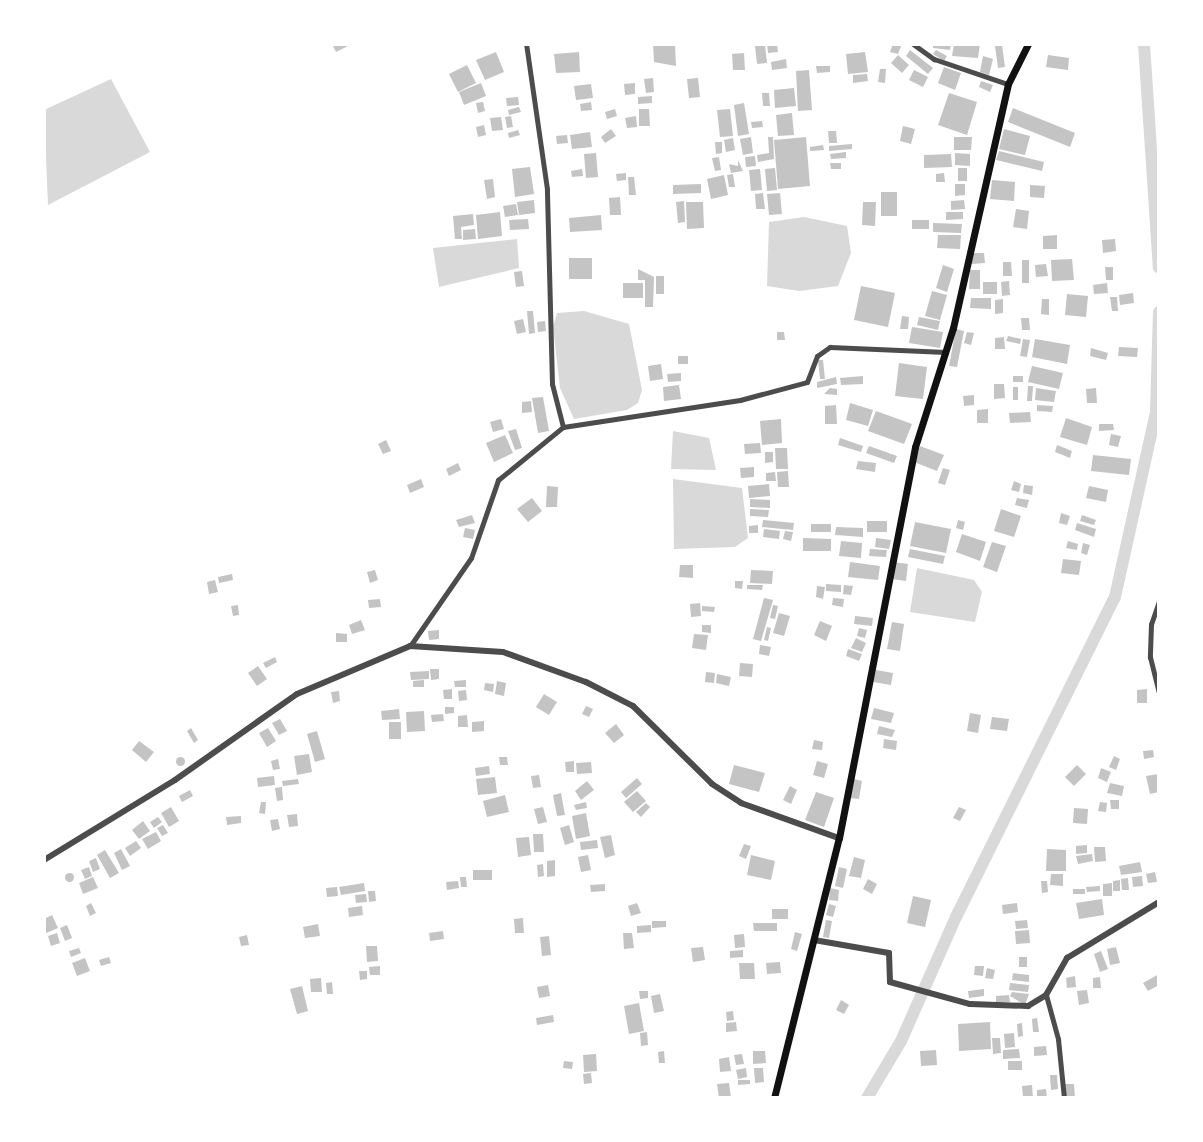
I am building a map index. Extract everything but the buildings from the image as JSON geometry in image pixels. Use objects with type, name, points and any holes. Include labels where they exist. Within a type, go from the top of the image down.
[{"type":"main road","points":[[774,1098],[839,838],[915,447],[946,352],[1008,84],[1028,44]]},
{"type":"street","points":[[526,44],[547,189],[552,384],[563,427]]},
{"type":"street","points":[[913,44],[934,59],[1008,84]]},
{"type":"street","points":[[410,646],[471,558],[498,480],[563,427],[634,419],[807,382],[817,356],[830,347],[946,352]]},
{"type":"street","points":[[1159,601],[1151,624],[1150,657],[1159,692]]},
{"type":"street","points":[[44,860],[175,780],[297,694],[410,646],[503,652],[586,682],[633,706],[712,784],[741,803],[839,838]]},
{"type":"street","points":[[814,940],[885,951],[893,961],[889,980],[920,991],[970,1004],[1018,1007],[1046,995],[1067,958],[1159,902]]},
{"type":"street","points":[[1046,995],[1058,1039],[1064,1098]]},
{"type":"shaded area","points":[[111,79],[150,152],[48,205],[44,110]]},
{"type":"shaded area","points":[[804,217],[847,226],[851,253],[838,286],[799,291],[767,286],[769,222]]},
{"type":"shaded area","points":[[517,239],[519,268],[439,287],[433,248]]},
{"type":"shaded area","points":[[584,311],[629,324],[642,390],[638,403],[627,410],[574,419],[560,388],[553,327],[557,313]]},
{"type":"shaded area","points":[[673,431],[709,438],[716,470],[671,469]]},
{"type":"shaded area","points":[[673,479],[742,488],[748,538],[735,547],[674,549]]},
{"type":"shaded area","points":[[917,568],[974,580],[982,592],[975,622],[910,612]]},
{"type":"waterway","points":[[1144,44],[1159,267]]},
{"type":"waterway","points":[[867,1098],[901,1041],[956,917],[1115,597],[1156,412],[1159,312]]}]
